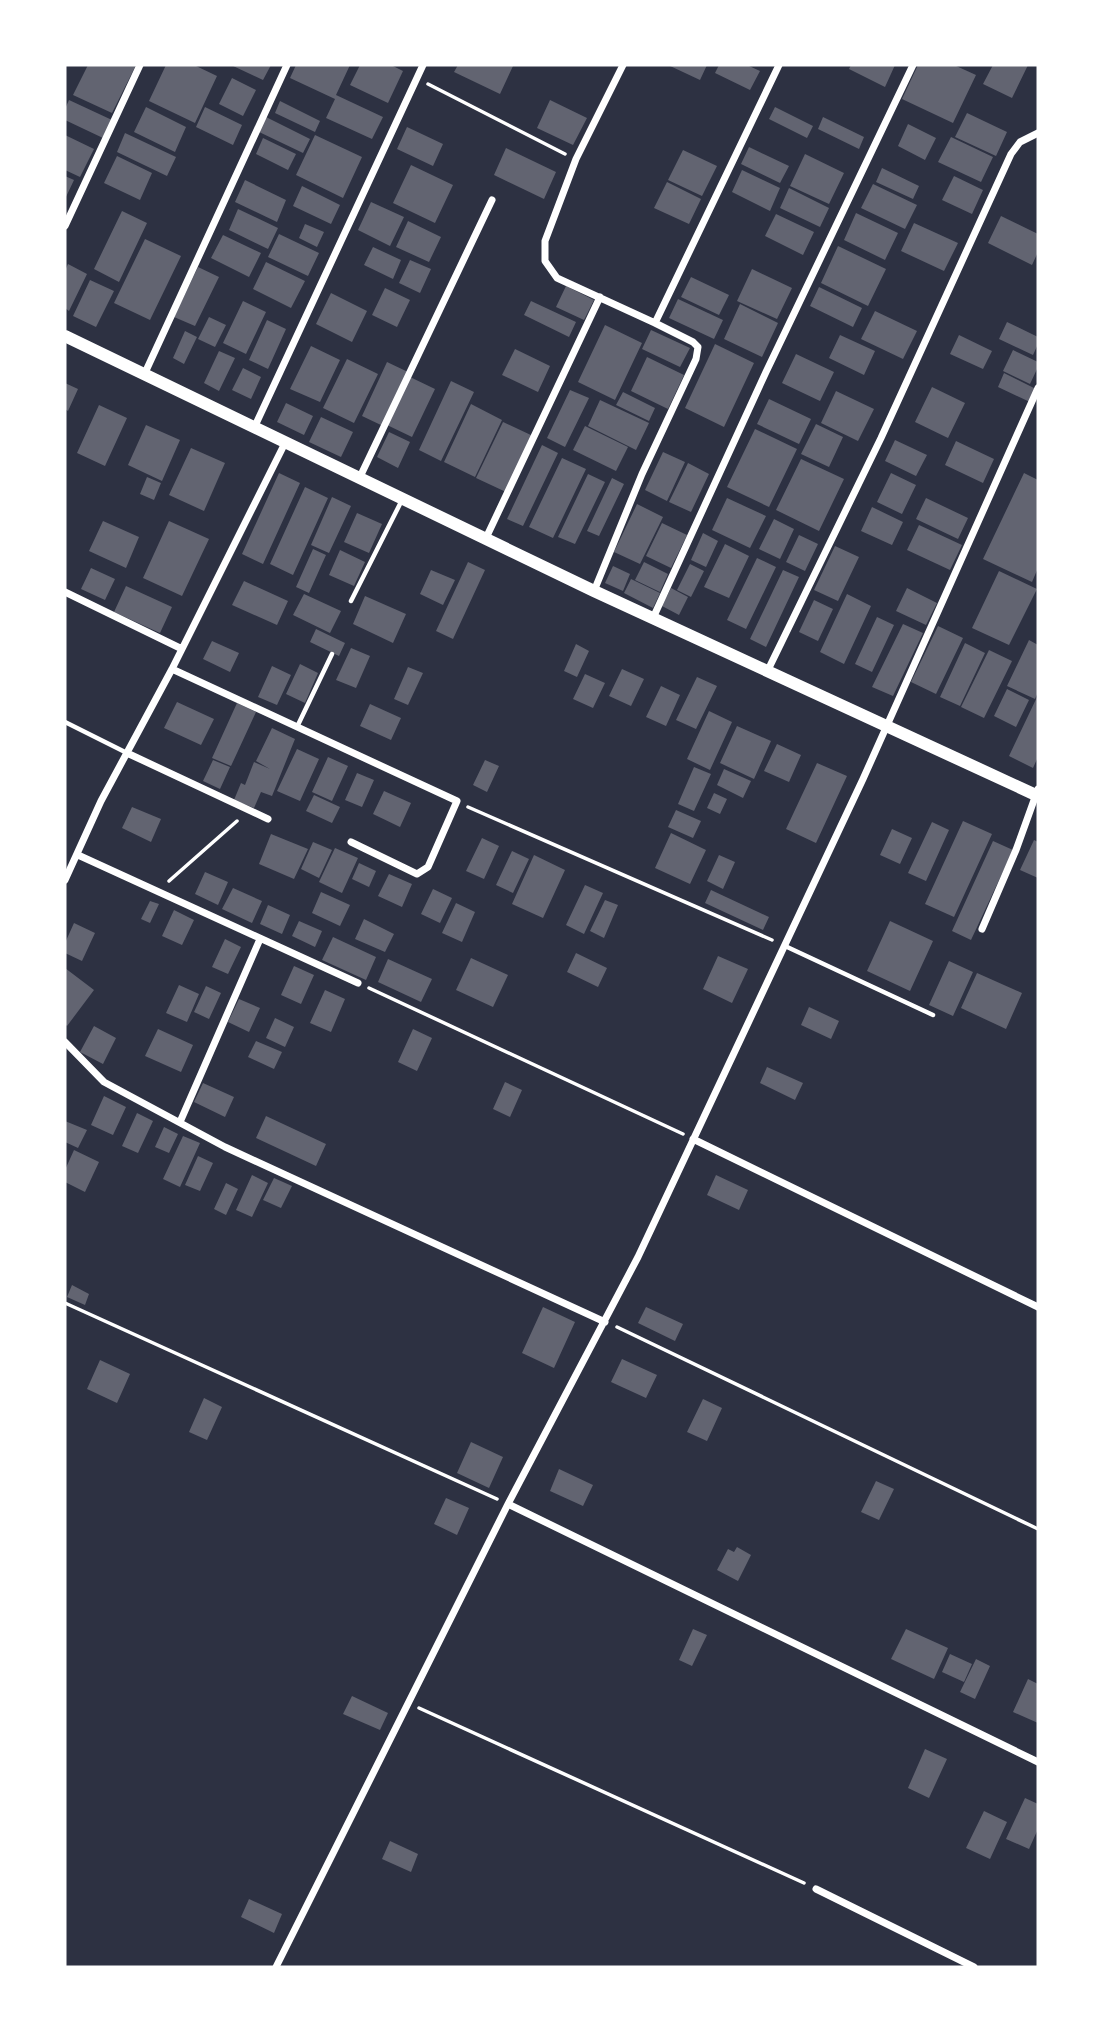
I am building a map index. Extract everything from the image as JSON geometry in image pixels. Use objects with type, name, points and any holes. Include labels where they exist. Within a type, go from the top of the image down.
[{"type":"street","points":[[65,226],[139,65]]},
{"type":"street","points":[[144,375],[287,65]]},
{"type":"street","points":[[254,428],[423,65]]},
{"type":"street","points":[[594,591],[642,474],[696,359],[698,347],[655,323],[557,278],[545,261],[545,241],[576,159],[623,65]]},
{"type":"street","points":[[655,323],[779,65]]},
{"type":"street","points":[[653,618],[766,372],[913,65]]},
{"type":"street","points":[[766,672],[881,438],[1011,154],[1020,142],[1038,133]]},
{"type":"street","points":[[359,479],[492,200]]},
{"type":"street","points":[[486,538],[600,297]]},
{"type":"street","points":[[65,336],[766,672],[1037,793],[982,929]]},
{"type":"street","points":[[276,1967],[508,1504],[605,1322],[785,946],[1038,388]]},
{"type":"street","points":[[65,880],[101,801],[172,669],[285,443]]},
{"type":"street","points":[[65,592],[182,649]]},
{"type":"street","points":[[172,669],[457,802],[428,867],[423,872],[417,874],[407,870],[351,842]]},
{"type":"street","points":[[127,753],[268,819]]},
{"type":"street","points":[[78,855],[358,983]]},
{"type":"street","points":[[180,1122],[260,939]]},
{"type":"street","points":[[65,1042],[104,1082],[248,1158],[605,1322]]},
{"type":"street","points":[[693,1139],[1038,1307]]},
{"type":"street","points":[[508,1504],[1038,1762]]},
{"type":"street","points":[[816,1889],[974,1967]]},
{"type":"lane","points":[[351,601],[402,499]]},
{"type":"lane","points":[[297,727],[332,654]]},
{"type":"lane","points":[[65,722],[127,753]]},
{"type":"lane","points":[[785,946],[933,1015]]},
{"type":"path","points":[[417,78],[576,159]]},
{"type":"path","points":[[457,802],[785,946]]},
{"type":"path","points":[[157,891],[238,820]]},
{"type":"path","points":[[358,983],[693,1139]]},
{"type":"path","points":[[65,1303],[508,1504]]},
{"type":"path","points":[[605,1322],[1038,1530]]},
{"type":"path","points":[[408,1703],[816,1889]]},
{"type":"building","points":[[88,65],[136,65],[112,113],[73,95]]},
{"type":"building","points":[[166,65],[194,65],[217,76],[195,123],[149,101]]},
{"type":"building","points":[[231,65],[271,65],[263,80]]},
{"type":"building","points":[[296,65],[350,65],[336,95],[383,117],[372,139],[326,118],[335,99],[290,78]]},
{"type":"building","points":[[360,65],[391,65],[403,71],[388,103],[350,85]]},
{"type":"building","points":[[458,65],[513,66],[500,94],[454,72]]},
{"type":"building","points":[[668,65],[707,65],[700,80]]},
{"type":"building","points":[[719,65],[747,65],[760,71],[750,90],[715,73]]},
{"type":"building","points":[[851,65],[895,65],[885,87],[849,69]]},
{"type":"building","points":[[918,65],[954,65],[976,75],[953,123],[902,99]]},
{"type":"building","points":[[993,65],[1028,65],[1012,98],[983,84]]},
{"type":"building","points":[[232,78],[256,90],[243,116],[219,104]]},
{"type":"building","points":[[69,100],[112,120],[103,138],[65,120],[65,109]]},
{"type":"building","points":[[550,100],[587,118],[573,145],[537,128]]},
{"type":"building","points":[[280,101],[320,121],[315,132],[275,113]]},
{"type":"building","points":[[146,107],[186,127],[175,152],[134,132]]},
{"type":"building","points":[[205,107],[242,125],[233,145],[196,127]]},
{"type":"building","points":[[775,107],[813,126],[807,138],[769,119]]},
{"type":"building","points":[[967,113],[1007,132],[996,156],[955,137]]},
{"type":"building","points":[[264,116],[310,139],[303,153],[257,131]]},
{"type":"building","points":[[823,117],[864,137],[859,149],[818,129]]},
{"type":"building","points":[[908,124],[936,138],[925,160],[898,146]]},
{"type":"building","points":[[407,127],[443,144],[433,166],[397,149]]},
{"type":"building","points":[[125,133],[176,157],[167,176],[117,152]]},
{"type":"building","points":[[65,135],[94,149],[80,177],[65,170]]},
{"type":"building","points":[[315,135],[362,157],[343,198],[296,175]]},
{"type":"building","points":[[951,137],[993,157],[981,182],[938,162]]},
{"type":"building","points":[[263,138],[296,154],[288,170],[256,154]]},
{"type":"building","points":[[749,147],[789,166],[780,183],[741,164]]},
{"type":"building","points":[[506,148],[556,172],[544,199],[494,175]]},
{"type":"building","points":[[683,150],[717,166],[702,196],[668,180]]},
{"type":"building","points":[[805,154],[844,173],[829,204],[790,186]]},
{"type":"building","points":[[117,156],[152,173],[140,200],[104,183]]},
{"type":"building","points":[[411,165],[453,185],[435,223],[393,203]]},
{"type":"building","points":[[882,168],[919,186],[913,199],[876,182]]},
{"type":"building","points":[[742,170],[780,188],[770,211],[732,192]]},
{"type":"building","points":[[65,176],[74,180],[65,199]]},
{"type":"building","points":[[954,176],[983,190],[972,214],[942,200]]},
{"type":"building","points":[[245,180],[286,200],[277,222],[235,202]]},
{"type":"building","points":[[667,182],[701,199],[689,224],[654,208]]},
{"type":"building","points":[[873,184],[917,205],[905,229],[861,208]]},
{"type":"building","points":[[302,186],[340,205],[331,224],[293,206]]},
{"type":"building","points":[[789,188],[829,208],[820,227],[780,208]]},
{"type":"building","points":[[371,202],[404,217],[390,246],[358,230]]},
{"type":"building","points":[[238,209],[278,228],[268,249],[229,230]]},
{"type":"building","points":[[122,211],[147,223],[119,282],[94,269]]},
{"type":"building","points":[[856,213],[898,233],[885,260],[844,240]]},
{"type":"building","points":[[776,214],[814,232],[803,255],[765,236]]},
{"type":"building","points":[[1001,216],[1038,234],[1038,252],[1032,265],[988,243]]},
{"type":"building","points":[[408,221],[441,237],[429,262],[396,247]]},
{"type":"building","points":[[914,223],[958,243],[944,271],[901,251]]},
{"type":"building","points":[[305,224],[324,232],[317,247],[299,238]]},
{"type":"building","points":[[279,234],[319,253],[308,276],[268,257]]},
{"type":"building","points":[[223,235],[261,253],[249,277],[211,258]]},
{"type":"building","points":[[145,239],[181,256],[150,320],[114,303]]},
{"type":"building","points":[[838,246],[886,269],[868,306],[821,283]]},
{"type":"building","points":[[373,247],[401,260],[393,279],[364,265]]},
{"type":"building","points":[[410,260],[431,269],[420,293],[399,283]]},
{"type":"building","points":[[266,262],[305,281],[291,308],[253,289]]},
{"type":"building","points":[[68,264],[87,274],[69,311],[65,308],[65,271]]},
{"type":"building","points":[[198,267],[219,277],[195,326],[174,317]]},
{"type":"building","points":[[752,269],[792,288],[777,319],[737,301]]},
{"type":"building","points":[[691,277],[729,295],[719,315],[681,297]]},
{"type":"building","points":[[90,280],[114,291],[96,327],[73,316]]},
{"type":"building","points":[[566,286],[594,300],[584,320],[556,307]]},
{"type":"building","points":[[819,287],[862,308],[853,327],[810,306]]},
{"type":"building","points":[[385,288],[410,300],[397,327],[372,315]]},
{"type":"building","points":[[331,293],[367,311],[352,342],[316,324]]},
{"type":"building","points":[[678,299],[723,320],[714,339],[669,318]]},
{"type":"building","points":[[243,301],[266,312],[246,354],[223,343]]},
{"type":"building","points":[[531,301],[576,322],[569,337],[524,315]]},
{"type":"building","points":[[740,304],[778,323],[762,357],[724,339]]},
{"type":"building","points":[[875,311],[917,331],[903,359],[861,339]]},
{"type":"building","points":[[209,317],[226,325],[215,347],[198,339]]},
{"type":"building","points":[[267,320],[286,329],[268,369],[249,360]]},
{"type":"building","points":[[1007,322],[1038,337],[1033,355],[999,339]]},
{"type":"building","points":[[605,325],[642,343],[615,400],[578,382]]},
{"type":"building","points":[[651,330],[690,348],[680,367],[642,349]]},
{"type":"building","points":[[185,331],[197,337],[184,364],[173,358]]},
{"type":"building","points":[[840,335],[875,351],[864,375],[829,358]]},
{"type":"building","points":[[959,335],[992,351],[983,369],[950,354]]},
{"type":"building","points":[[715,344],[754,363],[724,427],[685,408]]},
{"type":"building","points":[[311,346],[340,360],[320,402],[290,389]]},
{"type":"building","points":[[515,349],[550,366],[538,392],[502,375]]},
{"type":"building","points":[[1013,350],[1038,362],[1030,384],[1003,371]]},
{"type":"building","points":[[219,351],[235,358],[219,391],[204,383]]},
{"type":"building","points":[[796,354],[834,372],[820,401],[782,383]]},
{"type":"building","points":[[647,357],[684,375],[668,409],[631,391]]},
{"type":"building","points":[[347,359],[378,374],[354,423],[323,408]]},
{"type":"building","points":[[387,362],[408,372],[383,426],[362,416]]},
{"type":"building","points":[[243,368],[261,377],[251,399],[232,390]]},
{"type":"building","points":[[1004,373],[1036,389],[1030,402],[998,387]]},
{"type":"building","points":[[410,377],[435,389],[412,437],[387,425]]},
{"type":"building","points":[[451,381],[474,392],[441,461],[419,450]]},
{"type":"building","points":[[65,383],[78,389],[68,411],[65,409]]},
{"type":"building","points":[[932,387],[965,403],[948,438],[915,422]]},
{"type":"building","points":[[570,390],[589,398],[565,447],[547,438]]},
{"type":"building","points":[[836,391],[874,409],[858,441],[821,423]]},
{"type":"building","points":[[623,392],[655,408],[649,421],[616,405]]},
{"type":"building","points":[[769,399],[811,419],[799,444],[757,424]]},
{"type":"building","points":[[600,400],[649,423],[636,450],[588,426]]},
{"type":"building","points":[[286,403],[313,416],[304,435],[277,422]]},
{"type":"building","points":[[471,404],[502,420],[475,477],[444,462]]},
{"type":"building","points":[[99,405],[127,418],[105,466],[77,453]]},
{"type":"building","points":[[321,417],[353,432],[341,457],[309,442]]},
{"type":"building","points":[[503,422],[533,436],[506,492],[476,478]]},
{"type":"building","points":[[816,424],[843,437],[829,467],[801,454]]},
{"type":"building","points":[[146,425],[180,440],[162,481],[128,465]]},
{"type":"building","points":[[585,426],[628,447],[616,471],[573,450]]},
{"type":"building","points":[[755,429],[797,449],[769,507],[727,487]]},
{"type":"building","points":[[389,432],[410,442],[398,468],[377,457]]},
{"type":"building","points":[[895,440],[927,455],[916,476],[885,461]]},
{"type":"building","points":[[956,441],[994,459],[983,483],[945,465]]},
{"type":"building","points":[[542,445],[558,453],[523,526],[507,519]]},
{"type":"building","points":[[191,448],[225,463],[204,511],[169,495]]},
{"type":"building","points":[[663,452],[685,462],[667,501],[645,490]]},
{"type":"building","points":[[562,458],[586,469],[553,538],[529,527]]},
{"type":"building","points":[[801,459],[844,479],[819,531],[776,510]]},
{"type":"building","points":[[688,463],[709,474],[691,512],[669,502]]},
{"type":"building","points":[[279,473],[300,483],[263,564],[242,554]]},
{"type":"building","points":[[891,473],[916,485],[902,514],[877,502]]},
{"type":"building","points":[[1024,473],[1038,480],[1038,568],[1032,582],[983,559]]},
{"type":"building","points":[[588,474],[605,482],[575,544],[558,537]]},
{"type":"building","points":[[147,477],[161,483],[154,500],[140,494]]},
{"type":"building","points":[[612,478],[624,484],[599,536],[587,531]]},
{"type":"building","points":[[305,487],[328,498],[293,575],[270,564]]},
{"type":"building","points":[[332,497],[351,506],[329,553],[311,545]]},
{"type":"building","points":[[727,498],[766,516],[750,548],[712,530]]},
{"type":"building","points":[[926,498],[968,518],[958,539],[916,519]]},
{"type":"building","points":[[637,504],[663,517],[640,564],[614,552]]},
{"type":"building","points":[[872,507],[903,522],[892,545],[861,531]]},
{"type":"building","points":[[357,513],[382,524],[369,553],[344,542]]},
{"type":"building","points":[[774,519],[794,529],[780,559],[759,549]]},
{"type":"building","points":[[103,521],[139,537],[126,568],[89,551]]},
{"type":"building","points":[[169,521],[209,539],[182,596],[143,578]]},
{"type":"building","points":[[662,523],[687,535],[671,568],[646,556]]},
{"type":"building","points":[[919,525],[962,545],[950,570],[907,550]]},
{"type":"building","points":[[703,533],[718,541],[706,567],[691,560]]},
{"type":"building","points":[[799,535],[818,544],[805,571],[786,562]]},
{"type":"building","points":[[725,544],[749,556],[729,598],[704,587]]},
{"type":"building","points":[[835,546],[859,557],[838,601],[814,590]]},
{"type":"building","points":[[313,549],[326,555],[309,593],[296,587]]},
{"type":"building","points":[[340,550],[365,562],[354,586],[329,575]]},
{"type":"building","points":[[757,558],[776,567],[746,629],[727,620]]},
{"type":"building","points":[[468,562],[485,570],[453,639],[436,631]]},
{"type":"building","points":[[644,562],[668,574],[660,592],[635,580]]},
{"type":"building","points":[[690,564],[704,571],[691,597],[677,590]]},
{"type":"building","points":[[613,566],[630,574],[623,591],[605,583]]},
{"type":"building","points":[[91,568],[115,579],[105,600],[81,589]]},
{"type":"building","points":[[431,570],[455,580],[443,605],[420,594]]},
{"type":"building","points":[[783,570],[799,577],[766,647],[750,639]]},
{"type":"building","points":[[999,571],[1037,589],[1009,645],[972,628]]},
{"type":"building","points":[[631,579],[660,593],[653,608],[624,593]]},
{"type":"building","points":[[244,581],[288,601],[277,625],[232,605]]},
{"type":"building","points":[[126,586],[172,607],[160,633],[114,612]]},
{"type":"building","points":[[671,588],[688,597],[679,615],[662,606]]},
{"type":"building","points":[[907,588],[937,603],[926,625],[896,611]]},
{"type":"building","points":[[304,594],[341,611],[330,633],[293,615]]},
{"type":"building","points":[[847,594],[871,606],[844,664],[820,652]]},
{"type":"building","points":[[365,596],[406,614],[393,643],[353,624]]},
{"type":"building","points":[[814,600],[833,609],[818,641],[799,632]]},
{"type":"building","points":[[877,617],[894,625],[872,672],[855,664]]},
{"type":"building","points":[[903,624],[923,633],[893,696],[872,687]]},
{"type":"building","points":[[938,626],[963,638],[936,694],[911,682]]},
{"type":"building","points":[[316,629],[345,643],[339,656],[310,642]]},
{"type":"building","points":[[1029,640],[1038,645],[1038,692],[1035,699],[1007,686]]},
{"type":"building","points":[[212,641],[239,653],[230,672],[203,659]]},
{"type":"building","points":[[965,643],[985,653],[960,706],[940,697]]},
{"type":"building","points":[[576,644],[589,651],[577,677],[564,671]]},
{"type":"building","points":[[351,648],[370,656],[356,688],[336,680]]},
{"type":"building","points":[[989,650],[1012,661],[984,718],[961,707]]},
{"type":"building","points":[[300,664],[318,673],[305,703],[286,694]]},
{"type":"building","points":[[272,666],[291,675],[277,705],[258,697]]},
{"type":"building","points":[[408,667],[423,673],[408,705],[394,699]]},
{"type":"building","points":[[622,669],[644,679],[631,706],[609,696]]},
{"type":"building","points":[[585,674],[605,683],[593,708],[573,699]]},
{"type":"building","points":[[697,677],[717,686],[696,729],[676,720]]},
{"type":"building","points":[[661,686],[680,695],[666,726],[646,717]]},
{"type":"building","points":[[1007,689],[1029,700],[1016,727],[994,716]]},
{"type":"building","points":[[1038,695],[1038,757],[1033,768],[1009,756]]},
{"type":"building","points":[[177,702],[214,719],[201,745],[164,728]]},
{"type":"building","points":[[237,703],[256,712],[231,766],[212,758]]},
{"type":"building","points":[[370,704],[401,718],[391,740],[360,726]]},
{"type":"building","points":[[709,711],[732,722],[710,770],[687,759]]},
{"type":"building","points":[[737,726],[771,741],[754,779],[720,763]]},
{"type":"building","points":[[272,728],[295,739],[272,796],[261,792],[254,808],[234,800],[241,783],[245,785],[254,762],[270,769],[256,761]]},
{"type":"building","points":[[777,744],[801,755],[789,782],[764,771]]},
{"type":"building","points":[[297,749],[319,759],[300,801],[277,791]]},
{"type":"building","points":[[328,757],[348,766],[332,801],[312,792]]},
{"type":"building","points":[[213,760],[230,767],[220,789],[203,781]]},
{"type":"building","points":[[485,760],[499,766],[487,792],[473,785]]},
{"type":"building","points":[[817,763],[847,776],[816,843],[786,829]]},
{"type":"building","points":[[694,767],[711,774],[694,811],[678,804]]},
{"type":"building","points":[[724,769],[751,781],[743,798],[717,785]]},
{"type":"building","points":[[357,773],[374,780],[362,807],[345,800]]},
{"type":"building","points":[[384,791],[411,803],[400,827],[373,814]]},
{"type":"building","points":[[714,793],[727,799],[720,814],[707,808]]},
{"type":"building","points":[[314,795],[340,807],[332,823],[306,811]]},
{"type":"building","points":[[132,807],[161,819],[151,842],[122,828]]},
{"type":"building","points":[[676,810],[701,821],[693,838],[668,827]]},
{"type":"building","points":[[963,821],[992,834],[954,917],[925,904]]},
{"type":"building","points":[[932,822],[949,830],[926,881],[908,873]]},
{"type":"building","points":[[892,829],[912,838],[900,864],[880,855]]},
{"type":"building","points":[[671,833],[706,850],[690,884],[655,868]]},
{"type":"building","points":[[271,834],[308,849],[294,879],[259,864]]},
{"type":"building","points":[[482,838],[499,846],[484,879],[466,871]]},
{"type":"building","points":[[1034,840],[1038,842],[1038,878],[1020,870]]},
{"type":"building","points":[[993,841],[1013,850],[971,940],[952,931]]},
{"type":"building","points":[[313,842],[332,850],[319,878],[301,869]]},
{"type":"building","points":[[335,848],[358,858],[342,893],[319,882]]},
{"type":"building","points":[[512,851],[529,859],[513,893],[496,885]]},
{"type":"building","points":[[534,855],[565,870],[543,918],[512,904]]},
{"type":"building","points":[[719,855],[735,862],[723,889],[707,881]]},
{"type":"building","points":[[359,863],[376,871],[369,887],[352,879]]},
{"type":"building","points":[[205,872],[228,882],[218,905],[195,894]]},
{"type":"building","points":[[389,874],[412,884],[402,907],[378,896]]},
{"type":"building","points":[[585,885],[603,893],[584,934],[566,925]]},
{"type":"building","points":[[233,888],[262,901],[252,923],[222,909]]},
{"type":"building","points":[[433,889],[452,898],[440,923],[421,914]]},
{"type":"building","points":[[711,890],[769,917],[763,930],[705,903]]},
{"type":"building","points":[[321,892],[350,905],[340,926],[312,913]]},
{"type":"building","points":[[605,900],[618,905],[604,938],[590,931]]},
{"type":"building","points":[[150,901],[159,904],[150,923],[141,919]]},
{"type":"building","points":[[456,903],[475,912],[462,942],[442,933]]},
{"type":"building","points":[[268,905],[290,915],[282,934],[260,924]]},
{"type":"building","points":[[174,910],[194,920],[182,945],[162,936]]},
{"type":"building","points":[[364,919],[394,934],[385,952],[355,939]]},
{"type":"building","points":[[299,921],[322,931],[315,947],[292,936]]},
{"type":"building","points":[[890,921],[933,941],[910,991],[867,971]]},
{"type":"building","points":[[74,923],[95,933],[82,961],[65,953],[65,943]]},
{"type":"building","points":[[333,937],[376,957],[366,980],[322,960]]},
{"type":"building","points":[[225,939],[241,947],[228,974],[212,967]]},
{"type":"building","points":[[576,953],[607,968],[598,987],[567,972]]},
{"type":"building","points":[[718,956],[748,969],[732,1003],[703,989]]},
{"type":"building","points":[[471,958],[508,975],[493,1007],[456,990]]},
{"type":"building","points":[[388,959],[432,979],[421,1002],[378,982]]},
{"type":"building","points":[[949,961],[973,972],[953,1016],[929,1005]]},
{"type":"building","points":[[294,966],[314,975],[301,1004],[281,995]]},
{"type":"building","points":[[65,968],[94,990],[67,1026],[65,1024]]},
{"type":"building","points":[[977,973],[1022,993],[1006,1029],[961,1008]]},
{"type":"building","points":[[179,985],[199,994],[187,1022],[166,1013]]},
{"type":"building","points":[[206,986],[221,993],[209,1019],[194,1012]]},
{"type":"building","points":[[325,990],[345,999],[331,1032],[310,1023]]},
{"type":"building","points":[[239,999],[260,1008],[249,1032],[228,1022]]},
{"type":"building","points":[[809,1007],[839,1021],[831,1039],[801,1025]]},
{"type":"building","points":[[275,1018],[294,1027],[285,1047],[266,1038]]},
{"type":"building","points":[[94,1026],[116,1038],[103,1064],[80,1052]]},
{"type":"building","points":[[158,1029],[193,1045],[181,1072],[145,1056]]},
{"type":"building","points":[[413,1029],[432,1038],[417,1071],[398,1062]]},
{"type":"building","points":[[256,1041],[282,1052],[274,1069],[248,1057]]},
{"type":"building","points":[[767,1067],[803,1083],[795,1100],[760,1083]]},
{"type":"building","points":[[505,1082],[522,1090],[510,1117],[493,1109]]},
{"type":"building","points":[[203,1083],[234,1097],[225,1117],[194,1102]]},
{"type":"building","points":[[104,1096],[126,1107],[113,1135],[91,1125]]},
{"type":"building","points":[[137,1113],[153,1121],[138,1153],[122,1146]]},
{"type":"building","points":[[266,1116],[326,1144],[316,1166],[256,1138]]},
{"type":"building","points":[[65,1121],[87,1130],[78,1148],[65,1142]]},
{"type":"building","points":[[164,1127],[178,1134],[169,1153],[155,1147]]},
{"type":"building","points":[[183,1136],[200,1143],[180,1187],[163,1179]]},
{"type":"building","points":[[74,1150],[99,1162],[85,1192],[65,1182],[65,1170]]},
{"type":"building","points":[[198,1156],[213,1163],[200,1191],[185,1185]]},
{"type":"building","points":[[252,1175],[268,1183],[252,1217],[236,1210]]},
{"type":"building","points":[[716,1175],[748,1190],[739,1210],[707,1195]]},
{"type":"building","points":[[274,1178],[292,1186],[281,1208],[263,1200]]},
{"type":"building","points":[[226,1183],[238,1189],[226,1215],[214,1209]]},
{"type":"building","points":[[72,1285],[89,1294],[85,1305],[67,1297]]},
{"type":"building","points":[[543,1307],[575,1322],[554,1368],[522,1353]]},
{"type":"building","points":[[646,1307],[683,1324],[675,1341],[638,1323]]},
{"type":"building","points":[[622,1359],[657,1375],[646,1398],[611,1382]]},
{"type":"building","points":[[100,1360],[130,1374],[117,1403],[87,1389]]},
{"type":"building","points":[[204,1398],[222,1407],[207,1440],[189,1432]]},
{"type":"building","points":[[703,1399],[722,1408],[707,1441],[687,1432]]},
{"type":"building","points":[[471,1442],[503,1457],[489,1488],[457,1473]]},
{"type":"building","points":[[559,1469],[593,1485],[583,1506],[550,1491]]},
{"type":"building","points":[[876,1481],[894,1489],[879,1520],[861,1512]]},
{"type":"building","points":[[446,1498],[469,1508],[457,1535],[434,1524]]},
{"type":"building","points":[[737,1547],[751,1555],[738,1581],[717,1570],[728,1549],[734,1552]]},
{"type":"building","points":[[693,1629],[707,1635],[692,1666],[679,1660]]},
{"type":"building","points":[[906,1629],[948,1648],[934,1679],[891,1659]]},
{"type":"building","points":[[950,1654],[972,1664],[964,1682],[942,1672]]},
{"type":"building","points":[[976,1659],[990,1666],[975,1699],[960,1692]]},
{"type":"building","points":[[1028,1679],[1038,1684],[1038,1723],[1013,1712]]},
{"type":"building","points":[[352,1696],[388,1713],[380,1730],[343,1714]]},
{"type":"building","points":[[925,1749],[947,1759],[929,1798],[908,1788]]},
{"type":"building","points":[[1025,1798],[1038,1804],[1038,1829],[1029,1849],[1006,1839]]},
{"type":"building","points":[[984,1811],[1007,1822],[990,1859],[966,1848]]},
{"type":"building","points":[[390,1841],[418,1854],[411,1872],[382,1859]]},
{"type":"building","points":[[249,1899],[282,1914],[274,1933],[241,1917]]}]
